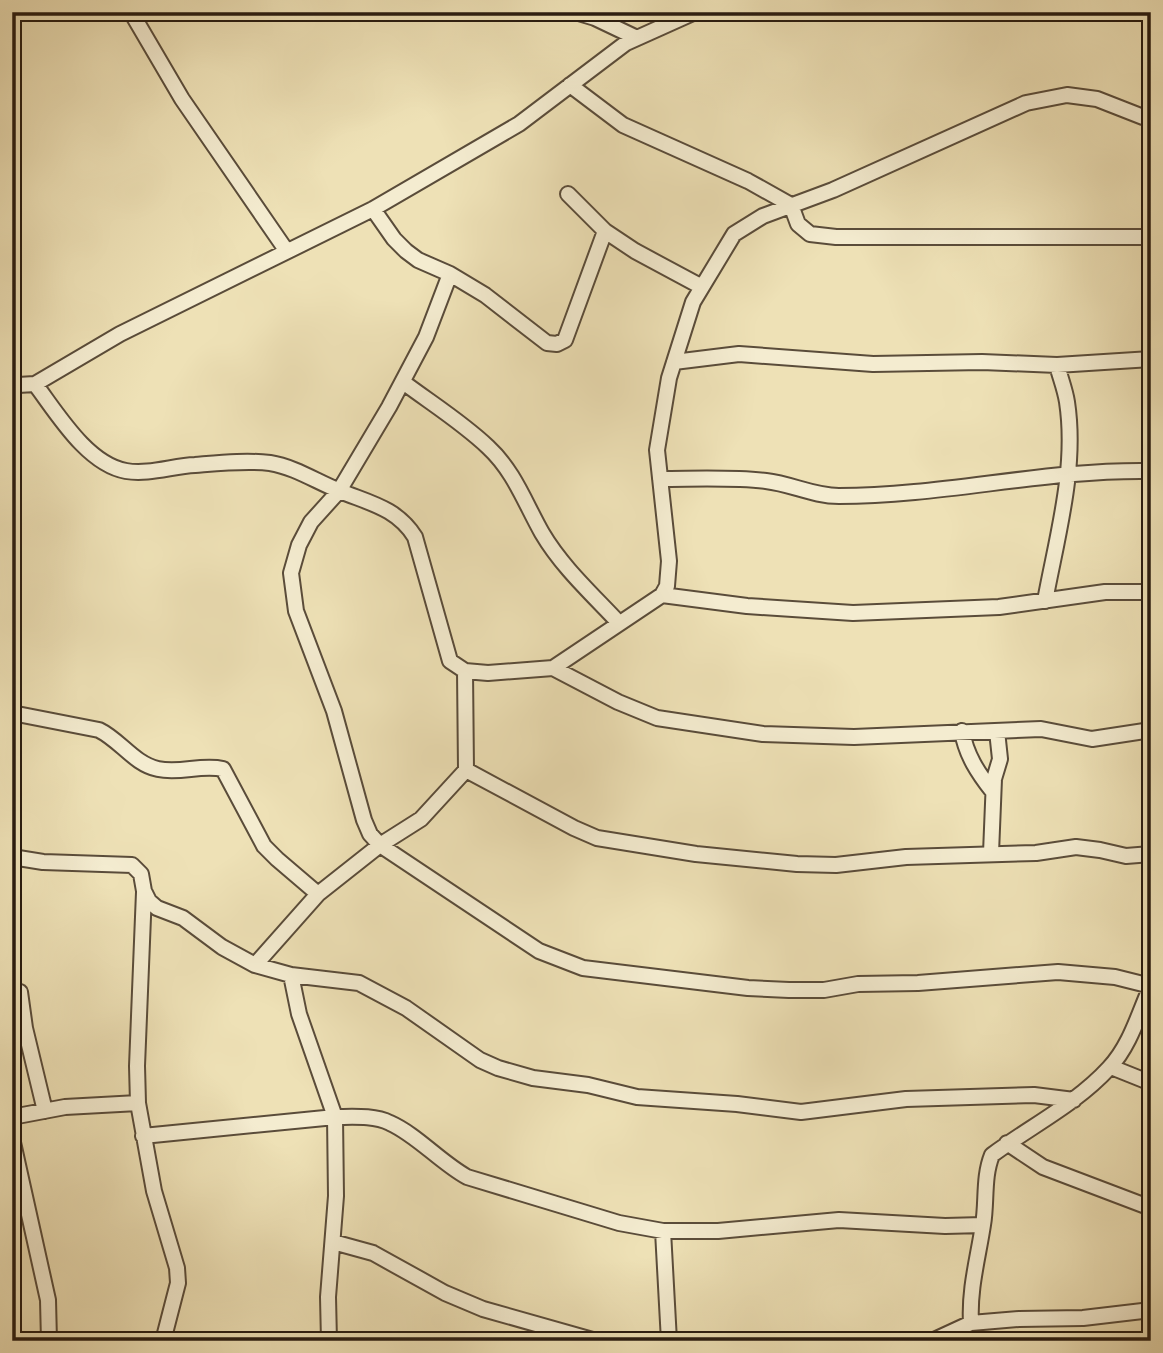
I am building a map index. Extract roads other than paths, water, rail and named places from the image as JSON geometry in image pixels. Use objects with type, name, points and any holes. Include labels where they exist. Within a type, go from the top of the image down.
[{"type":"street","points":[[131,12],[183,99],[286,250]]},
{"type":"street","points":[[575,12],[595,18],[636,38]]},
{"type":"street","points":[[12,400],[15,382],[35,384],[120,334],[373,209],[519,124],[626,43],[695,12]]},
{"type":"street","points":[[570,85],[623,125],[748,181],[792,205],[798,224],[810,234],[836,237],[1151,237]]},
{"type":"street","points":[[35,384],[76,438],[103,461],[126,471],[195,464],[271,464],[374,502],[396,514],[415,537],[450,661],[466,671],[488,673],[553,668],[662,595],[667,586],[668,561],[657,450],[668,378],[693,302],[734,234],[763,216],[866,175],[1026,103],[1067,95],[1097,99],[1151,118]]},
{"type":"street","points":[[568,194],[605,231],[635,251],[702,287]]},
{"type":"street","points":[[373,209],[394,239],[418,260],[450,274],[485,295],[547,343],[557,344],[565,340],[605,231]]},
{"type":"street","points":[[450,274],[426,337],[403,382],[339,491],[311,522],[299,545],[291,573],[296,611],[334,710],[370,834],[380,845],[539,951],[583,968],[748,988],[789,990],[824,990],[858,984],[918,983],[1058,972],[1115,976],[1151,986],[1128,1041],[1111,1067],[1074,1100],[992,1155],[987,1167],[983,1225],[970,1298],[971,1322]]},
{"type":"street","points":[[674,362],[739,354],[873,364],[982,362],[1057,365],[1151,359]]},
{"type":"street","points":[[1045,601],[1069,474],[1070,431],[1067,400],[1057,365]]},
{"type":"street","points":[[403,382],[488,447],[508,470],[527,500],[542,533],[563,562],[619,622]]},
{"type":"street","points":[[660,479],[767,481],[811,494],[838,496],[939,491],[1030,477],[1151,471]]},
{"type":"street","points":[[662,595],[747,606],[853,613],[999,607],[1105,592],[1151,592]]},
{"type":"street","points":[[553,668],[618,702],[657,718],[763,734],[853,737],[1041,729],[1092,739],[1151,730]]},
{"type":"street","points":[[256,965],[318,894],[380,845],[421,819],[466,770],[466,671]]},
{"type":"street","points":[[12,713],[99,730],[110,735],[137,759],[155,769],[174,771],[210,766],[223,769],[264,846],[318,894]]},
{"type":"street","points":[[991,853],[993,792],[1000,759],[998,731]]},
{"type":"street","points":[[962,732],[964,746],[976,771],[993,792]]},
{"type":"street","points":[[466,770],[574,828],[597,838],[628,844],[797,864],[836,865],[906,857],[1036,853],[1076,847],[1126,856],[1151,854]]},
{"type":"street","points":[[12,857],[43,862],[132,865],[141,874],[144,891],[138,1104],[153,1191],[177,1268],[175,1298],[163,1341]]},
{"type":"street","points":[[144,891],[157,908],[183,918],[222,947],[256,965],[291,975],[359,983],[406,1008],[463,1049],[498,1068],[533,1078],[588,1085],[637,1097],[737,1104],[801,1112],[906,1099],[1034,1095],[1074,1100]]},
{"type":"street","points":[[291,975],[299,1014],[335,1117],[334,1242],[328,1297],[329,1341]]},
{"type":"street","points":[[20,992],[25,1028],[45,1111]]},
{"type":"street","points":[[1111,1067],[1151,1083]]},
{"type":"street","points":[[12,1117],[65,1107],[138,1104]]},
{"type":"street","points":[[143,1136],[335,1117],[365,1118],[389,1122],[452,1169],[467,1177],[619,1223],[663,1231],[718,1231],[839,1220],[945,1226],[983,1225]]},
{"type":"street","points":[[12,1138],[48,1300],[50,1341]]},
{"type":"street","points":[[1007,1143],[1043,1167],[1151,1208]]},
{"type":"street","points":[[663,1231],[669,1341]]},
{"type":"street","points":[[334,1242],[373,1253],[445,1293],[483,1309],[596,1341]]},
{"type":"street","points":[[932,1341],[971,1322],[1083,1318],[1151,1310]]},
{"type":"street","points":[[822,1341],[836,1341]]}]
